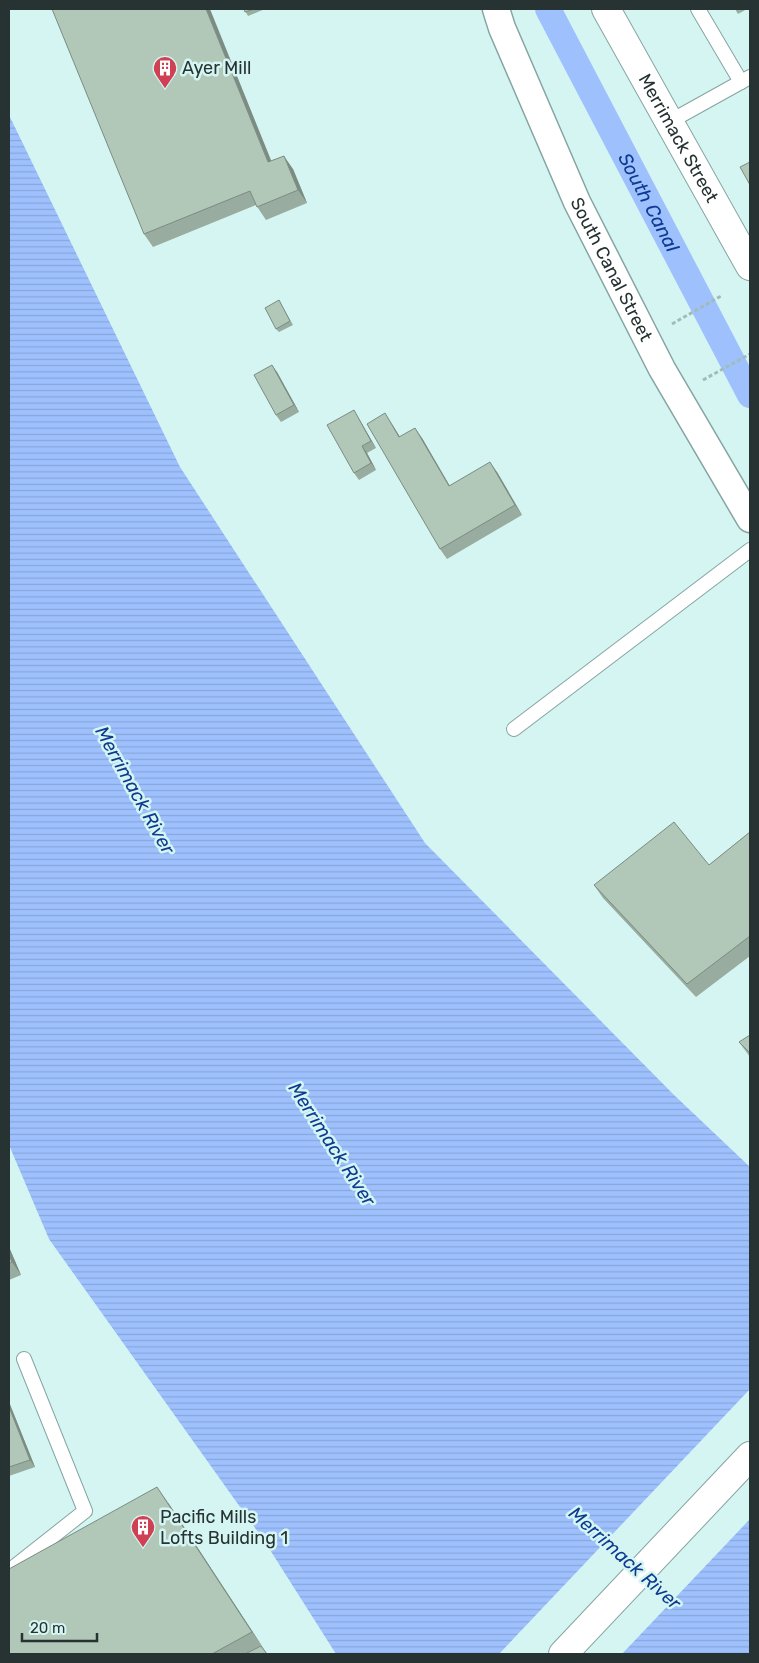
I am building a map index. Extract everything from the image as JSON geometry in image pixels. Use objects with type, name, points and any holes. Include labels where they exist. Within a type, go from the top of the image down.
[{"type":"main road","name":"Merrimack Street","points":[[606,9],[750,266]]},
{"type":"main road","points":[[562,1654],[750,1456]]},
{"type":"street","name":"South Canal Street","points":[[496,9],[506,37],[577,202],[662,369],[750,519]]},
{"type":"lane","points":[[669,122],[745,79],[698,9]]},
{"type":"lane","points":[[514,729],[750,550]]},
{"type":"lane","points":[[9,1571],[85,1511],[24,1359]]},
{"type":"path","points":[[672,324],[721,296]]},
{"type":"path","points":[[703,380],[750,354]]},
{"type":"water","name":"Merrimack River","points":[[9,115],[180,467],[425,843],[673,1094],[750,1167],[750,1654],[336,1654],[265,1542],[49,1239],[9,1145]]},
{"type":"pier","points":[[750,1389],[750,1519],[622,1654],[499,1654]]},
{"type":"building","name":"Ayer Mill","points":[[52,9],[206,9],[268,162],[284,156],[298,190],[257,207],[250,191],[144,234]]},
{"type":"building","points":[[750,162],[750,185],[740,167]]},
{"type":"building","points":[[279,300],[290,321],[276,329],[265,308]]},
{"type":"building","points":[[272,365],[294,405],[276,415],[254,375]]},
{"type":"building","points":[[354,410],[371,441],[362,446],[371,463],[354,473],[327,425]]},
{"type":"building","points":[[385,413],[399,437],[415,428],[449,486],[490,462],[515,505],[440,549],[367,424]]},
{"type":"building","points":[[674,822],[709,865],[750,832],[750,936],[687,984],[594,885]]},
{"type":"building","points":[[750,1035],[750,1053],[739,1042]]},
{"type":"building","points":[[9,1407],[30,1460],[9,1467]]},
{"type":"building","name":"Pacific Mills Lofts Building 1","points":[[157,1487],[252,1632],[212,1654],[9,1654],[9,1569]]},
{"type":"building","points":[[261,1646],[267,1654],[245,1654]]},
{"type":"waterway","name":"South Canal","points":[[548,9],[750,395]]},
{"type":"place","name":"Ayer Mill","points":[[165,89]]},
{"type":"place","name":"Pacific Mills Lofts Building 1","points":[[143,1548]]}]
